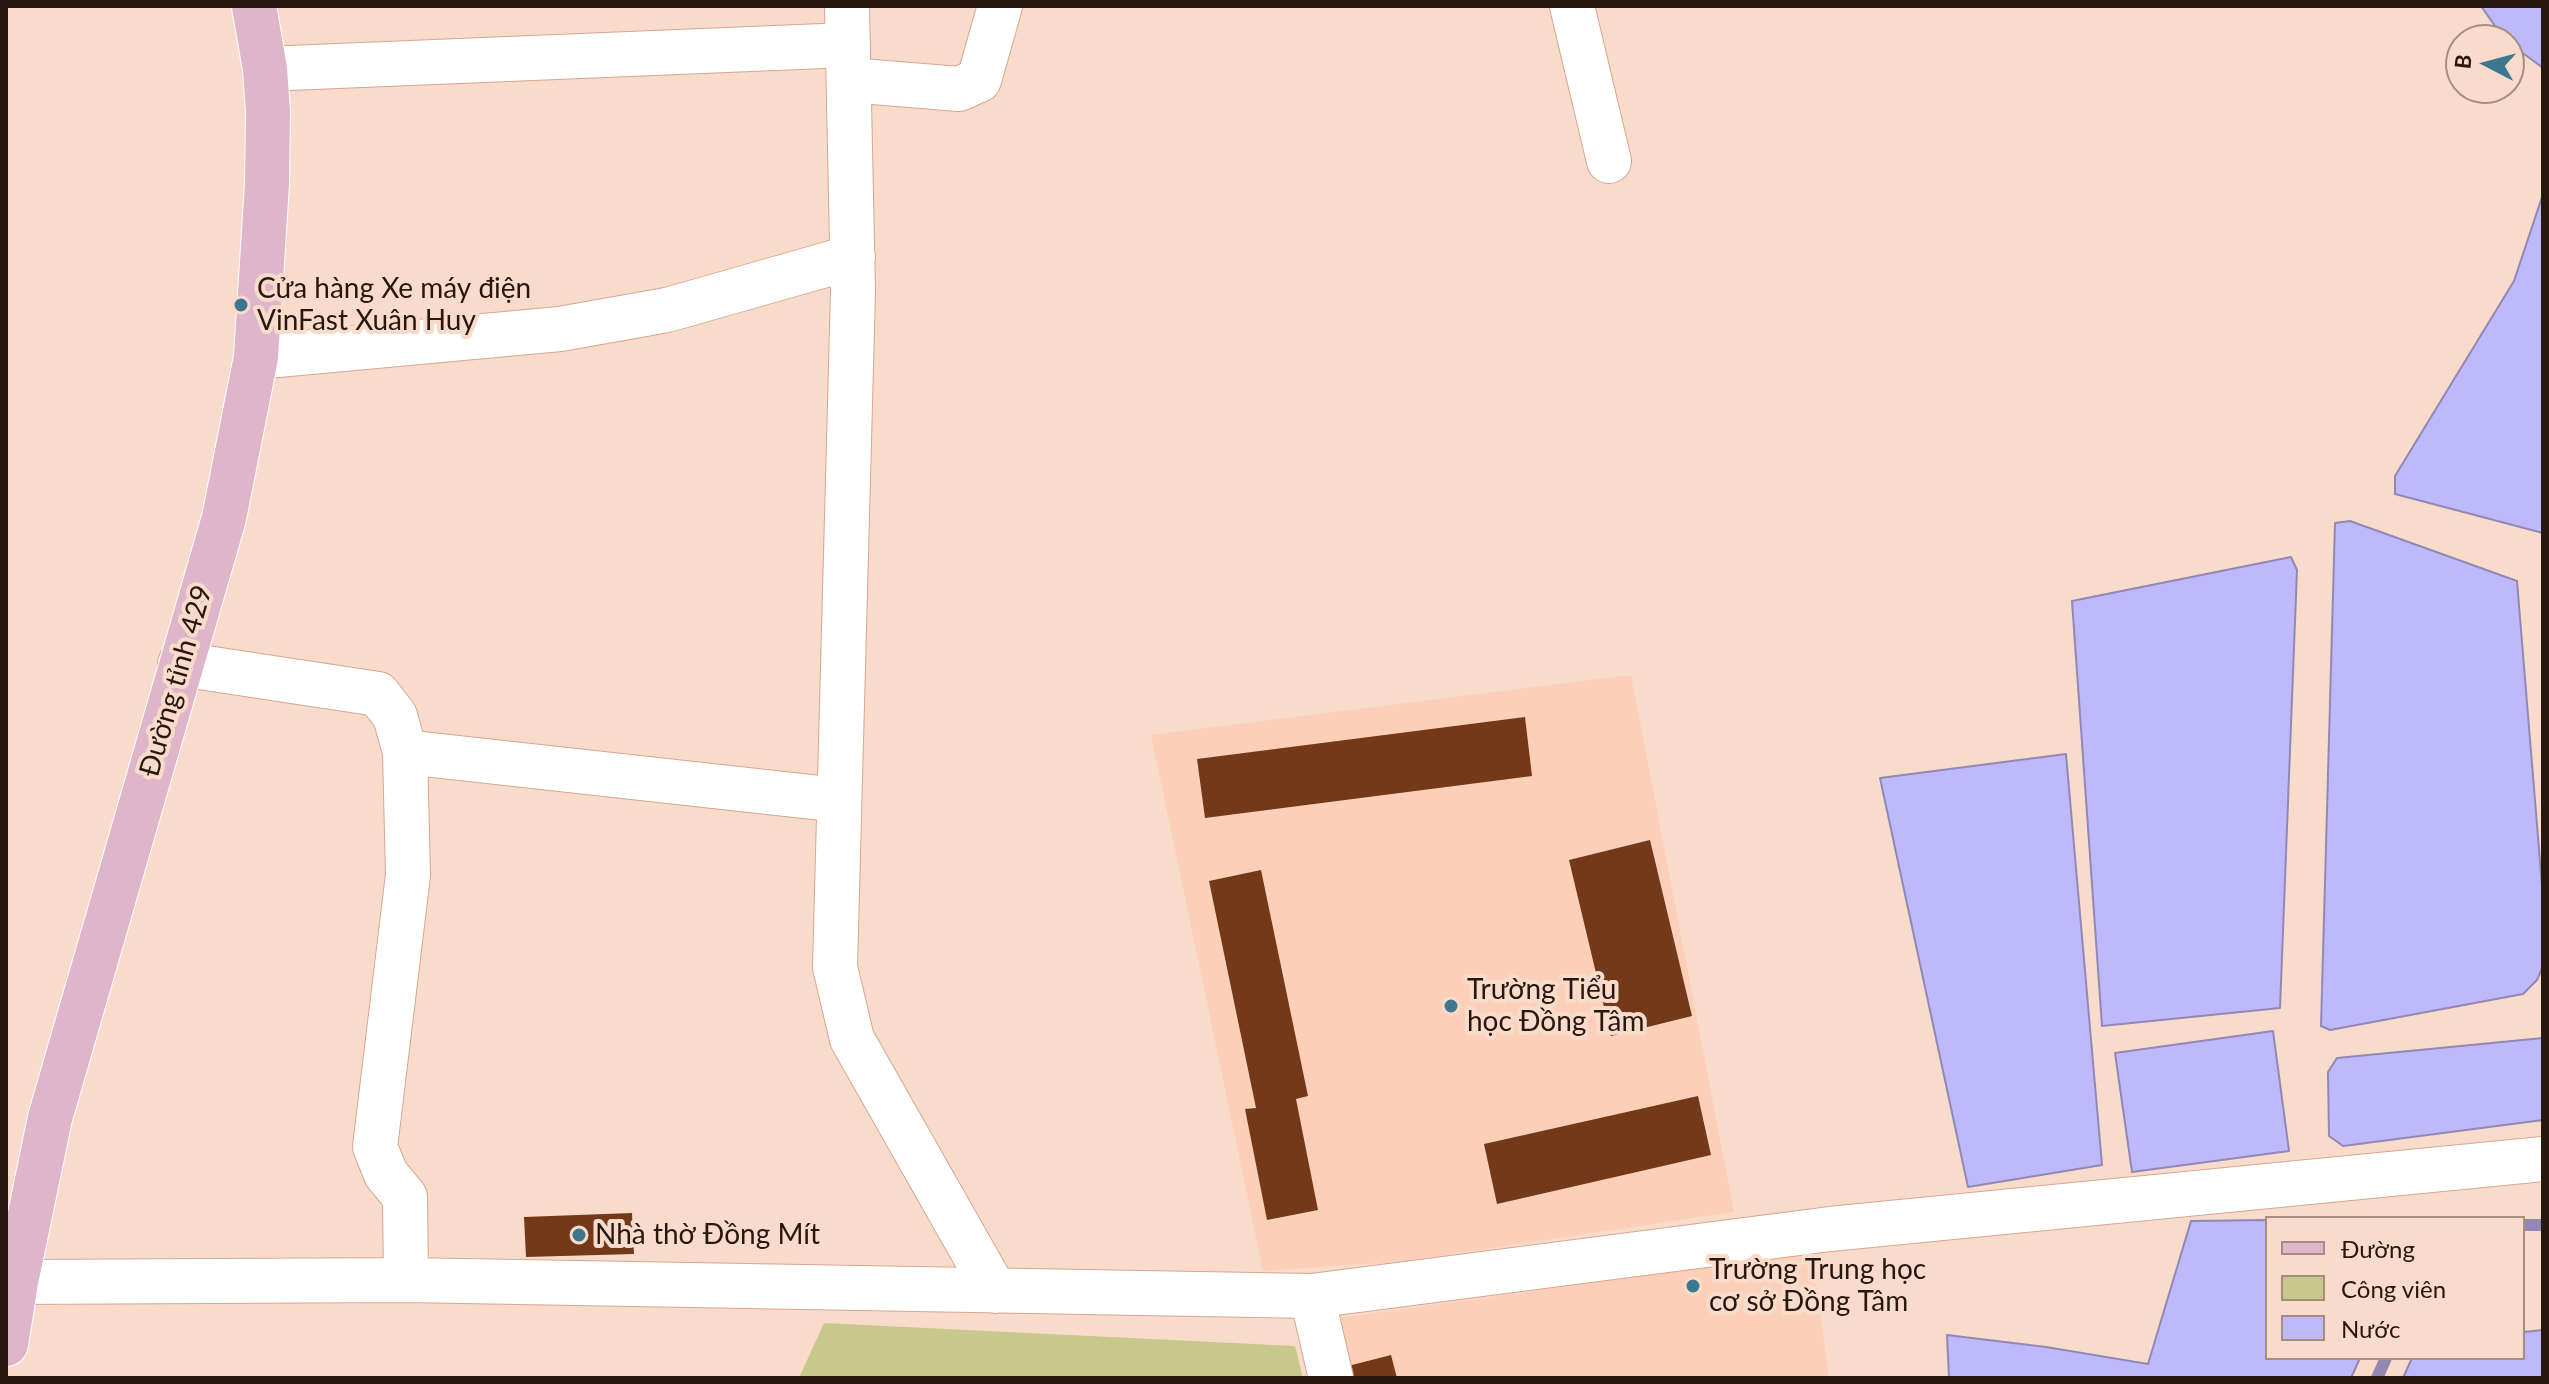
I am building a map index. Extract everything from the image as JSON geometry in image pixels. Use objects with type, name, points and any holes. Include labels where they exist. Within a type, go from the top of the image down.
[{"type":"main road","name":"Đường tỉnh 429","points":[[6,1344],[50,1118],[224,518],[256,357],[267,184],[268,112],[265,69],[254,6]]},
{"type":"street","points":[[265,69],[848,44],[959,89],[979,80],[1000,6]]},
{"type":"street","points":[[1572,6],[1609,161]]},
{"type":"street","points":[[848,44],[853,257],[835,967],[852,1039],[995,1291]]},
{"type":"street","points":[[256,357],[560,329],[667,310],[853,257]]},
{"type":"street","points":[[180,664],[378,694],[395,716],[405,752],[408,875],[375,1147],[386,1174],[405,1197],[406,1280]]},
{"type":"street","points":[[405,752],[839,800]]},
{"type":"street","points":[[16,1282],[406,1280],[1312,1296],[1830,1229],[2543,1159]]},
{"type":"street","points":[[1312,1296],[1331,1378]]},
{"type":"shaded area","name":"Trường Tiểu học Đồng Tâm","points":[[1631,675],[1734,1212],[1398,1262],[1263,1271],[1151,735]]},
{"type":"shaded area","name":"Trường Trung học cơ sở Đồng Tâm","points":[[1812,1253],[1829,1378],[1344,1378],[1330,1319]]},
{"type":"green space","points":[[824,1323],[1295,1346],[1303,1378],[799,1378]]},
{"type":"water","points":[[2481,6],[2543,6],[2543,68],[2525,55],[2525,24],[2494,24]]},
{"type":"water","points":[[2543,194],[2543,533],[2395,494],[2395,476],[2514,281]]},
{"type":"water","points":[[2350,521],[2517,581],[2543,898],[2543,966],[2537,980],[2523,994],[2330,1030],[2321,1026],[2335,523]]},
{"type":"water","points":[[2291,557],[2297,570],[2280,1008],[2102,1026],[2072,601]]},
{"type":"water","points":[[2066,754],[2102,1165],[1968,1187],[1880,778]]},
{"type":"water","points":[[2273,1031],[2289,1151],[2132,1172],[2115,1053]]},
{"type":"water","points":[[2543,1038],[2543,1120],[2343,1146],[2329,1136],[2328,1072],[2337,1058]]},
{"type":"water","points":[[2265,1220],[2265,1360],[2359,1360],[2351,1378],[1949,1378],[1947,1335],[2148,1364],[2191,1221]]},
{"type":"water","points":[[2543,1330],[2543,1378],[2403,1378],[2411,1360],[2525,1360],[2525,1332]]},
{"type":"building","points":[[1525,717],[1532,776],[1205,818],[1197,759]]},
{"type":"building","points":[[1650,840],[1692,1016],[1611,1036],[1569,860]]},
{"type":"building","points":[[1261,870],[1308,1096],[1296,1099],[1318,1210],[1267,1220],[1245,1109],[1256,1108],[1209,881]]},
{"type":"building","points":[[1698,1096],[1711,1155],[1497,1204],[1484,1144]]},
{"type":"building","name":"Nhà thờ Đồng Mít","points":[[632,1213],[634,1254],[526,1257],[524,1217]]},
{"type":"building","points":[[1391,1355],[1397,1378],[1351,1378],[1348,1366]]},
{"type":"waterway","points":[[2525,1225],[2543,1225]]},
{"type":"waterway","points":[[2377,1378],[2385,1360]]},
{"type":"place","name":"Cửa hàng Xe máy điện VinFast Xuân Huy","points":[[241,305]]},
{"type":"place","name":"Trường Tiểu học Đồng Tâm","points":[[1451,1006]]},
{"type":"place","name":"Nhà thờ Đồng Mít","points":[[579,1235]]},
{"type":"place","name":"Trường Trung học cơ sở Đồng Tâm","points":[[1693,1286]]}]
